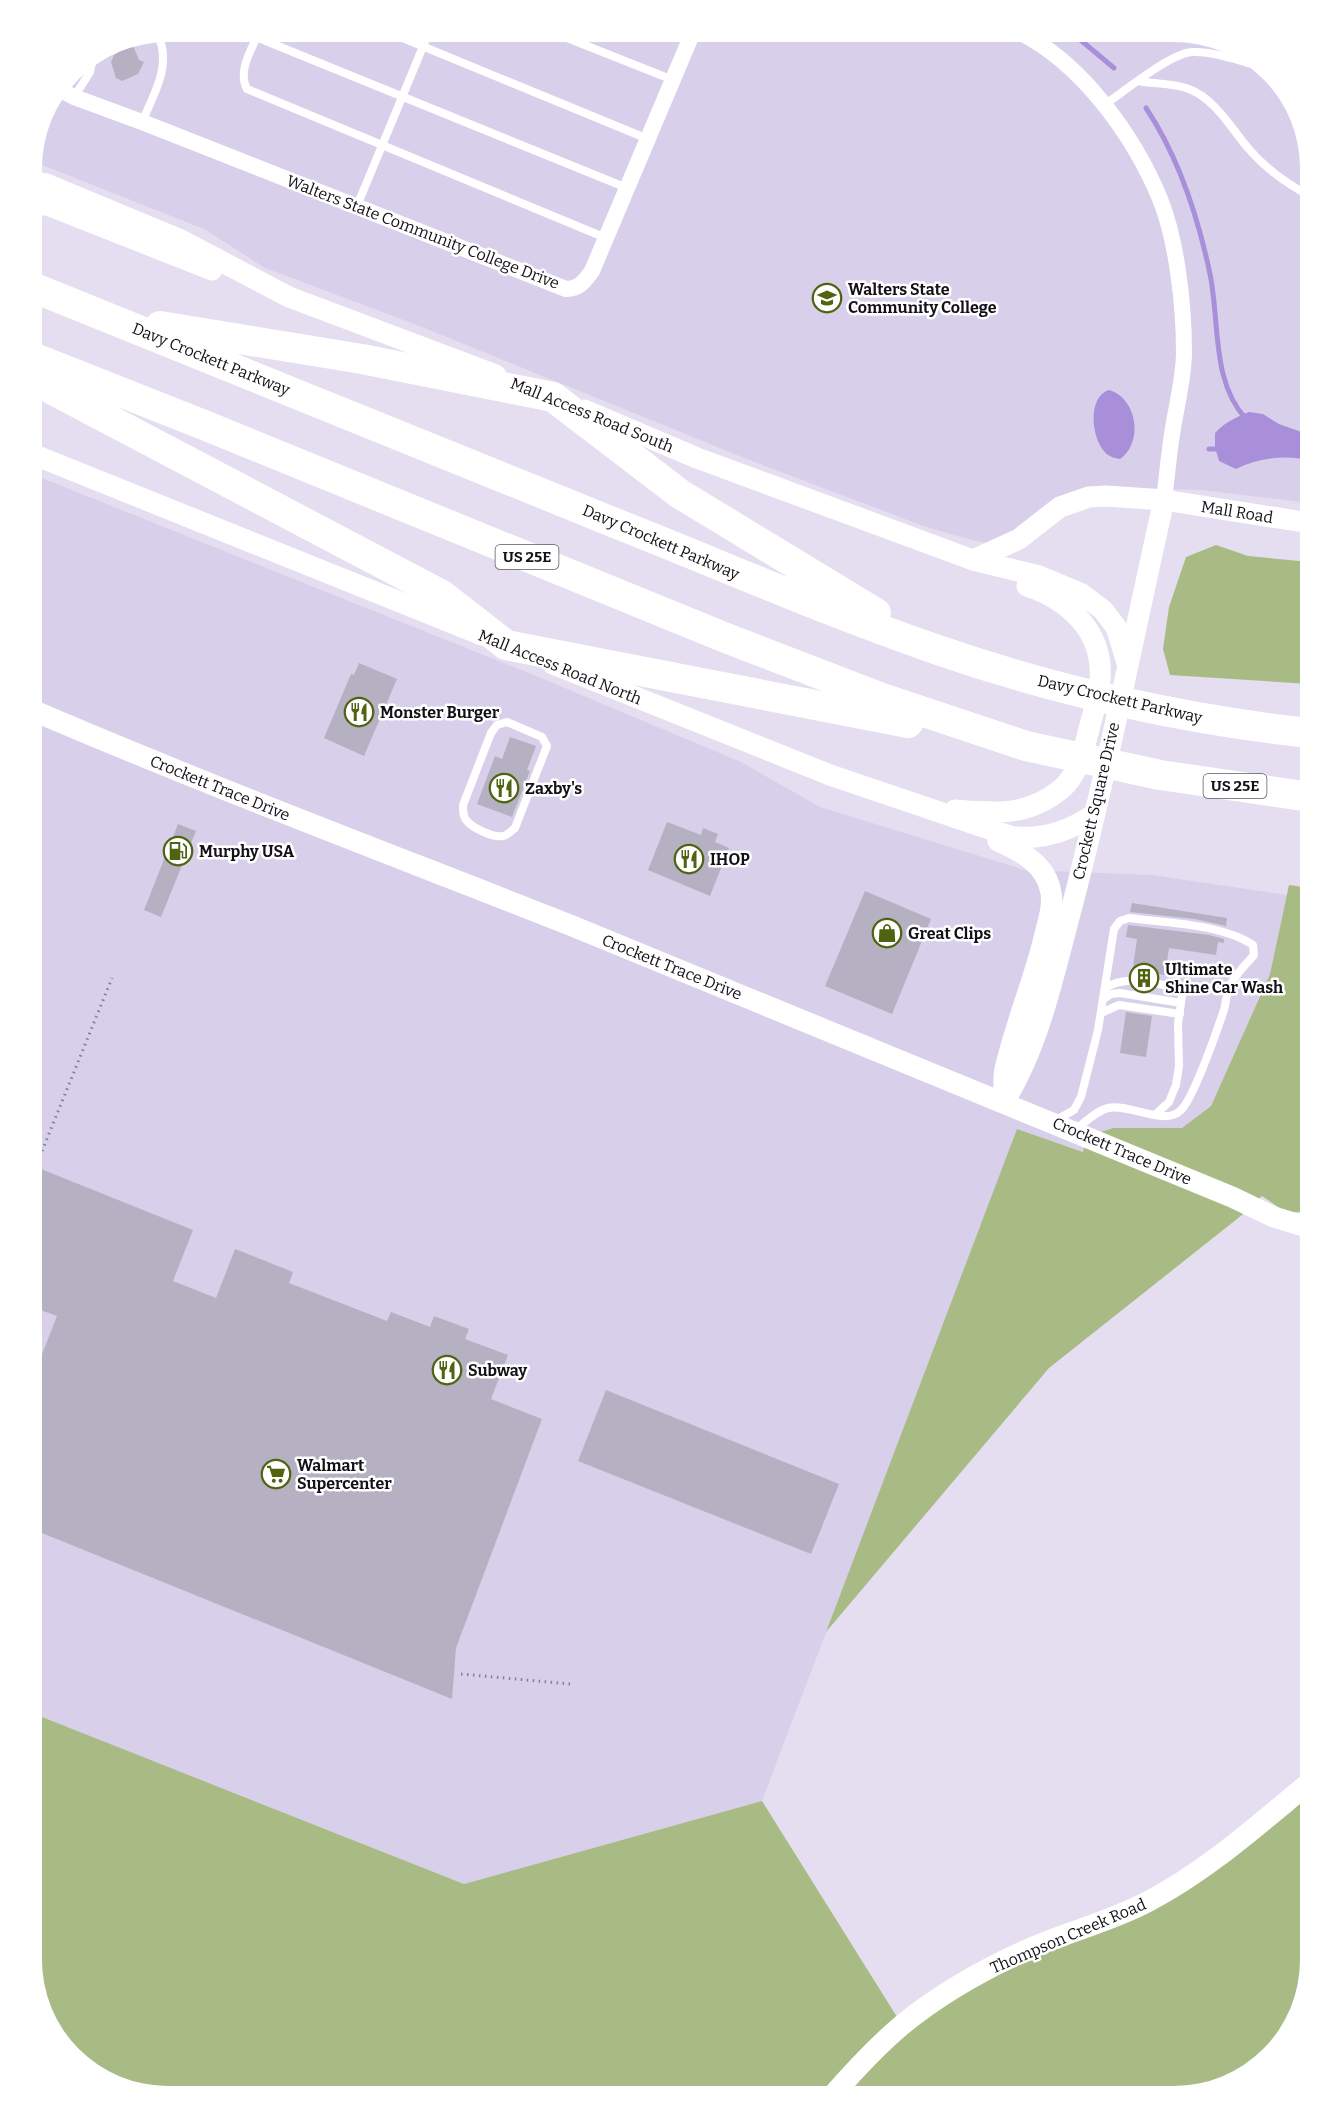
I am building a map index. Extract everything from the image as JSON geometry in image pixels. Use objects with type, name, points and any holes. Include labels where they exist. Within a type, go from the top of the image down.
[{"type":"highway","name":"Davy Crockett Parkway","points":[[42,290],[744,577],[938,651],[1041,682],[1175,713],[1300,732]]},
{"type":"highway","points":[[107,317],[362,359],[553,397],[680,494],[938,651]]},
{"type":"highway","name":"US 25E","points":[[42,361],[737,642],[882,698],[1026,746],[1160,775],[1300,795]]},
{"type":"highway","points":[[42,387],[442,595],[506,645],[1026,746]]},
{"type":"street","name":"Walters State Community College Drive","points":[[67,93],[566,289],[579,286],[592,272],[689,42]]},
{"type":"street","name":"Crockett Square Drive","points":[[1004,1102],[1020,1077],[1033,1040],[1084,860],[1164,500],[1184,354],[1182,313],[1174,249],[1161,201],[1136,150],[1104,105],[1065,63],[1034,42]]},
{"type":"street","name":"Mall Access Road South","points":[[42,182],[181,240],[289,297],[553,397],[697,458],[973,560],[1039,576],[1082,594],[1102,610],[1116,627],[1127,663]]},
{"type":"street","points":[[42,205],[245,283],[289,297]]},
{"type":"street","name":"Mall Access Road North","points":[[42,458],[728,736],[921,808],[1023,838],[1040,837],[1065,830],[1094,815]]},
{"type":"street","name":"Mall Road","points":[[973,560],[1019,539],[1060,507],[1077,500],[1106,496],[1164,500],[1300,521]]},
{"type":"street","points":[[921,808],[983,813],[1016,812],[1060,790],[1069,781],[1078,765],[1100,679],[1096,645],[1091,633],[1067,606],[1041,591],[1006,578],[973,560]]},
{"type":"street","name":"Crockett Trace Drive","points":[[42,714],[126,750],[579,929],[1053,1122],[1274,1217],[1300,1225]]},
{"type":"street","name":"Crockett Square Drive","points":[[921,808],[1024,854],[1035,862],[1051,892],[1050,912],[1033,979],[1004,1071],[1004,1102]]},
{"type":"street","name":"Thompson Creek Road","points":[[841,2086],[902,2025],[950,1992],[994,1966],[1029,1949],[1157,1897],[1212,1861],[1300,1791]]},
{"type":"lane","points":[[142,122],[163,70],[163,47],[161,42]]},
{"type":"lane","points":[[254,42],[243,74],[243,82],[247,89],[382,147],[606,238]]},
{"type":"lane","points":[[276,42],[403,97],[627,188]]},
{"type":"lane","points":[[413,42],[648,139]]},
{"type":"lane","points":[[357,207],[425,42]]},
{"type":"lane","points":[[577,42],[673,80]]},
{"type":"lane","points":[[1104,105],[1170,60],[1190,52],[1213,54],[1241,61]]},
{"type":"lane","points":[[67,93],[90,72],[91,68]]},
{"type":"lane","points":[[1138,81],[1190,89],[1205,99],[1223,116],[1260,160],[1287,183],[1300,190]]},
{"type":"lane","points":[[497,725],[507,722],[525,729],[542,737],[547,746],[515,828],[507,835],[500,837],[478,829],[467,822],[463,805],[491,733],[501,718],[509,718]]},
{"type":"lane","points":[[1053,1122],[1074,1110],[1082,1097],[1101,1013],[1114,929],[1120,921],[1130,918],[1226,931],[1253,945],[1254,955],[1236,975],[1229,988],[1224,1009],[1194,1089],[1180,1112],[1165,1117],[1109,1108],[1089,1118],[1073,1131]]},
{"type":"lane","points":[[1105,988],[1117,982],[1131,981],[1183,989],[1176,1085],[1169,1102],[1155,1115]]},
{"type":"lane","points":[[1103,999],[1111,994],[1120,993],[1181,1003]]},
{"type":"lane","points":[[1101,1013],[1119,1005],[1180,1014]]},
{"type":"path","points":[[42,1151],[112,978]]},
{"type":"path","points":[[461,1674],[570,1684]]},
{"type":"shaded area","name":"Walters State Community College","points":[[160,42],[1182,42],[1199,44],[1230,55],[1244,63],[1269,85],[1287,112],[1298,143],[1300,168],[1300,502],[1202,490],[1139,488],[1020,528],[987,543],[976,541],[926,527],[752,461],[422,327],[265,268],[204,229],[42,165],[46,135],[63,98],[85,73],[112,55],[143,44]]},
{"type":"shaded area","points":[[1109,390],[1126,402],[1134,421],[1132,442],[1128,451],[1120,459],[1111,457],[1104,451],[1095,433],[1096,402],[1101,394]]},
{"type":"shaded area","points":[[1249,412],[1263,414],[1279,424],[1300,431],[1300,459],[1272,458],[1236,469],[1219,461],[1215,447],[1215,433],[1230,421]]},
{"type":"shaded area","points":[[42,478],[529,673],[741,762],[820,807],[1025,870],[1152,875],[1287,895],[1270,974],[1211,1106],[1182,1128],[1113,1128],[1084,1152],[1017,1130],[762,1801],[464,1884],[42,1717]]},
{"type":"green space","points":[[1216,545],[1248,556],[1300,561],[1300,683],[1170,675],[1163,649],[1169,607],[1186,557]]},
{"type":"green space","points":[[1289,885],[1300,887],[1300,1212],[1287,1213],[1262,1196],[1242,1215],[1049,1368],[826,1632],[1017,1129],[1083,1152],[1087,1137],[1113,1128],[1182,1128],[1211,1106],[1270,974]]},
{"type":"green space","points":[[42,1717],[464,1884],[762,1801],[902,2025],[950,1992],[1116,1915],[1300,1789],[1300,1960],[1298,1985],[1293,2001],[1279,2030],[1257,2055],[1230,2073],[1199,2084],[1174,2086],[160,2086],[143,2084],[112,2073],[98,2065],[73,2043],[55,2016],[44,1985],[42,1968]]},
{"type":"building","points":[[134,47],[139,60],[144,62],[138,74],[122,81],[116,78],[111,62],[114,55]]},
{"type":"building","name":"Monster Burger","points":[[359,663],[397,679],[364,756],[324,738],[351,674],[354,675]]},
{"type":"building","name":"Zaxby's","points":[[510,737],[536,746],[527,770],[530,771],[512,817],[477,804],[495,756],[502,759]]},
{"type":"building","name":"IHOP","points":[[667,822],[701,835],[703,828],[718,834],[715,842],[729,848],[710,896],[648,870]]},
{"type":"building","name":"Murphy USA","points":[[178,824],[196,831],[161,917],[144,910]]},
{"type":"building","points":[[865,891],[931,919],[892,1014],[825,986]]},
{"type":"building","points":[[1132,903],[1227,918],[1226,926],[1195,919],[1130,912]]},
{"type":"building","points":[[1128,925],[1209,935],[1224,939],[1224,943],[1218,942],[1216,955],[1169,948],[1165,975],[1158,974],[1157,977],[1132,974],[1137,939],[1126,937]]},
{"type":"building","points":[[1126,1012],[1152,1016],[1146,1057],[1120,1053]]},
{"type":"building","name":"Walmart Supercenter","points":[[42,1169],[193,1230],[173,1281],[216,1298],[235,1249],[293,1272],[289,1283],[387,1321],[391,1312],[430,1327],[434,1316],[469,1329],[465,1339],[508,1355],[491,1399],[542,1419],[456,1648],[452,1699],[42,1533],[42,1354],[57,1316],[42,1311]]},
{"type":"building","points":[[606,1390],[839,1484],[811,1554],[578,1461]]},
{"type":"waterway","points":[[1083,42],[1114,68]]},
{"type":"waterway","points":[[1146,108],[1168,146],[1193,209],[1210,274],[1222,369],[1235,404],[1246,419]]},
{"type":"waterway","points":[[1209,449],[1222,449]]},
{"type":"place","name":"Walters State Community College","points":[[827,298]]},
{"type":"place","name":"Monster Burger","points":[[359,712]]},
{"type":"place","name":"Zaxby's","points":[[504,788]]},
{"type":"place","name":"Murphy USA","points":[[178,851]]},
{"type":"place","name":"IHOP","points":[[689,859]]},
{"type":"place","name":"Great Clips","points":[[887,933]]},
{"type":"place","name":"Ultimate Shine Car Wash","points":[[1144,978]]},
{"type":"place","name":"Subway","points":[[447,1370]]},
{"type":"place","name":"Walmart Supercenter","points":[[276,1474]]}]
